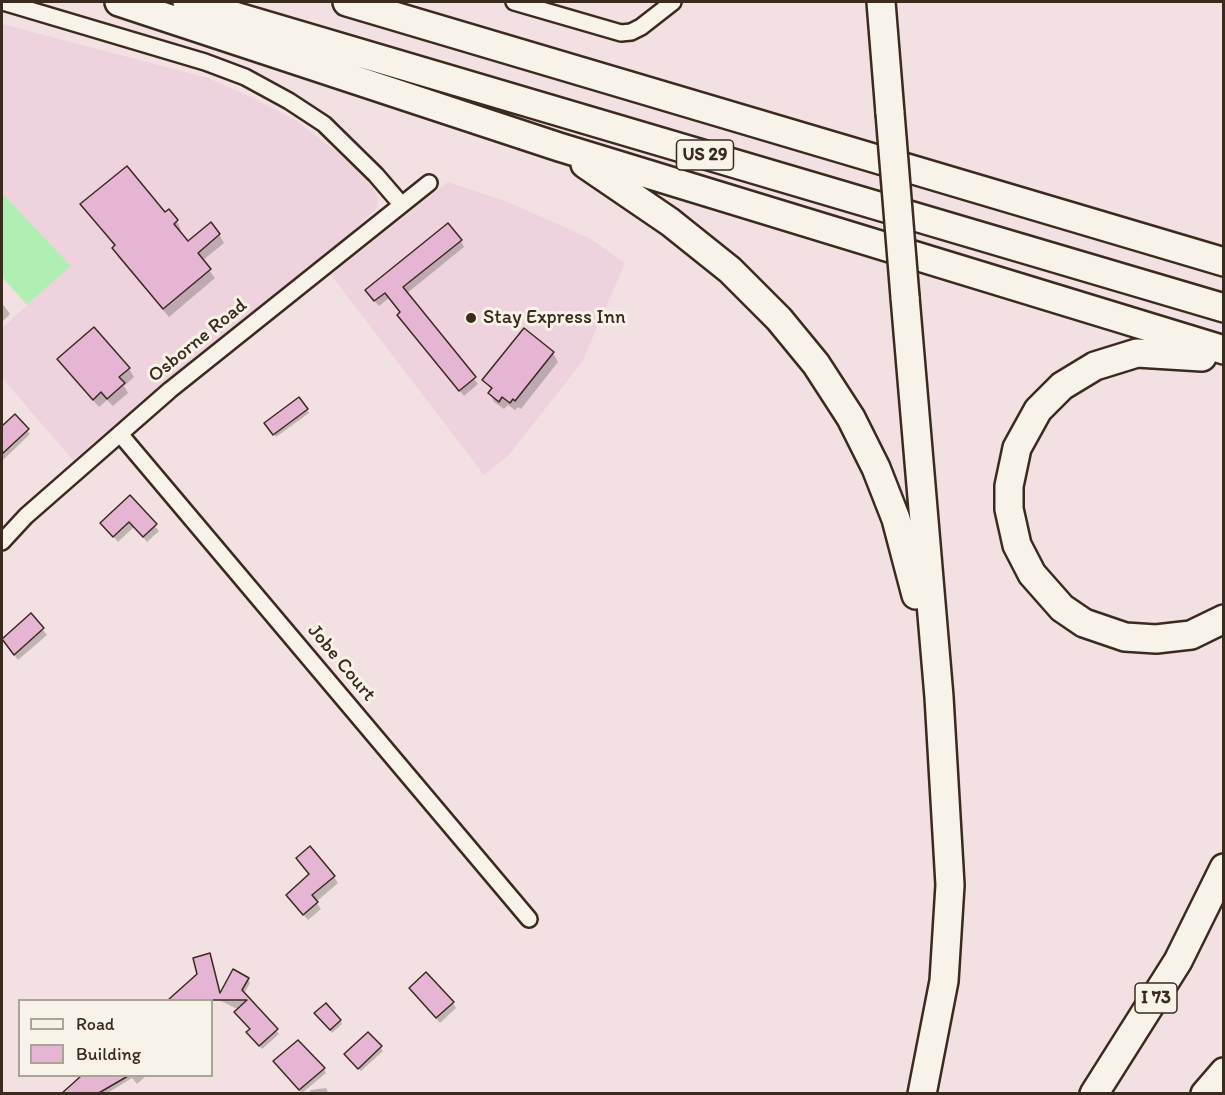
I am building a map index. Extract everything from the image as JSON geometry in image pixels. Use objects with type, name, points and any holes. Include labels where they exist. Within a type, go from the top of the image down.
[{"type":"highway","points":[[119,2],[559,147],[1224,350]]},
{"type":"highway","name":"US 29","points":[[187,2],[1224,308]]},
{"type":"highway","name":"US 29","points":[[347,2],[1224,262]]},
{"type":"highway","points":[[881,2],[939,697],[950,885],[944,981],[922,1094]]},
{"type":"highway","points":[[559,147],[670,222],[730,270],[779,319],[816,364],[851,418],[876,468],[896,519],[911,568],[926,659],[939,697]]},
{"type":"highway","points":[[1224,361],[1176,353],[1137,353],[1116,358],[1079,374],[1050,397],[1026,429],[1013,462],[1009,509],[1017,545],[1032,574],[1062,608],[1084,622],[1125,637],[1156,639],[1191,635],[1224,620]]},
{"type":"highway","name":"I 73","points":[[1210,898],[1224,850]]},
{"type":"highway","name":"I 73","points":[[1094,1094],[1172,970],[1224,868]]},
{"type":"highway","points":[[1204,1094],[1224,1072]]},
{"type":"street","points":[[3,2],[205,62],[245,77],[290,101],[324,124],[376,175],[401,204]]},
{"type":"street","points":[[514,2],[606,31],[631,32],[673,2]]},
{"type":"street","name":"Osborne Road","points":[[2,542],[26,516],[176,385],[429,183]]},
{"type":"street","name":"Jobe Court","points":[[120,434],[529,920]]},
{"type":"shaded area","points":[[2,24],[208,78],[251,97],[294,119],[337,152],[374,189],[378,199],[377,208],[341,243],[166,382],[73,460],[2,378],[2,328],[71,266],[2,193]]},
{"type":"shaded area","points":[[448,182],[508,202],[589,238],[625,263],[582,362],[509,455],[484,475],[331,275]]},
{"type":"green space","points":[[2,193],[71,266],[27,305],[2,277]]},
{"type":"building","points":[[127,166],[165,212],[169,209],[178,220],[174,224],[188,241],[211,222],[220,234],[198,253],[211,269],[163,309],[112,248],[115,245],[80,204]]},
{"type":"building","points":[[448,223],[462,240],[403,287],[476,377],[459,391],[397,315],[400,312],[385,293],[374,301],[365,290]]},
{"type":"building","points":[[94,327],[130,368],[119,377],[125,383],[107,399],[101,392],[93,400],[57,359]]},
{"type":"building","points":[[524,328],[554,352],[515,401],[513,399],[510,403],[502,397],[499,402],[488,393],[492,388],[482,380]]},
{"type":"building","points":[[299,397],[308,409],[273,435],[264,423]]},
{"type":"building","points":[[15,414],[29,429],[2,454],[2,426]]},
{"type":"building","points":[[130,495],[157,524],[143,537],[129,522],[113,537],[100,523]]},
{"type":"building","points":[[31,613],[44,628],[14,655],[2,639]]},
{"type":"building","points":[[310,846],[335,876],[312,895],[318,902],[303,915],[286,895],[309,874],[296,858]]},
{"type":"building","points":[[210,953],[220,993],[233,969],[249,978],[242,990],[278,1029],[259,1046],[246,1032],[250,1029],[234,1012],[247,1000],[169,999],[197,974],[193,958]]},
{"type":"building","points":[[426,972],[454,1002],[436,1018],[409,988]]},
{"type":"building","points":[[326,1003],[341,1020],[330,1030],[314,1013]]},
{"type":"building","points":[[368,1032],[382,1046],[358,1069],[344,1054]]},
{"type":"building","points":[[298,1040],[325,1068],[299,1090],[273,1061]]},
{"type":"building","points":[[80,1077],[126,1077],[97,1094],[61,1094]]},
{"type":"place","name":"Stay Express Inn","points":[[471,318]]}]
